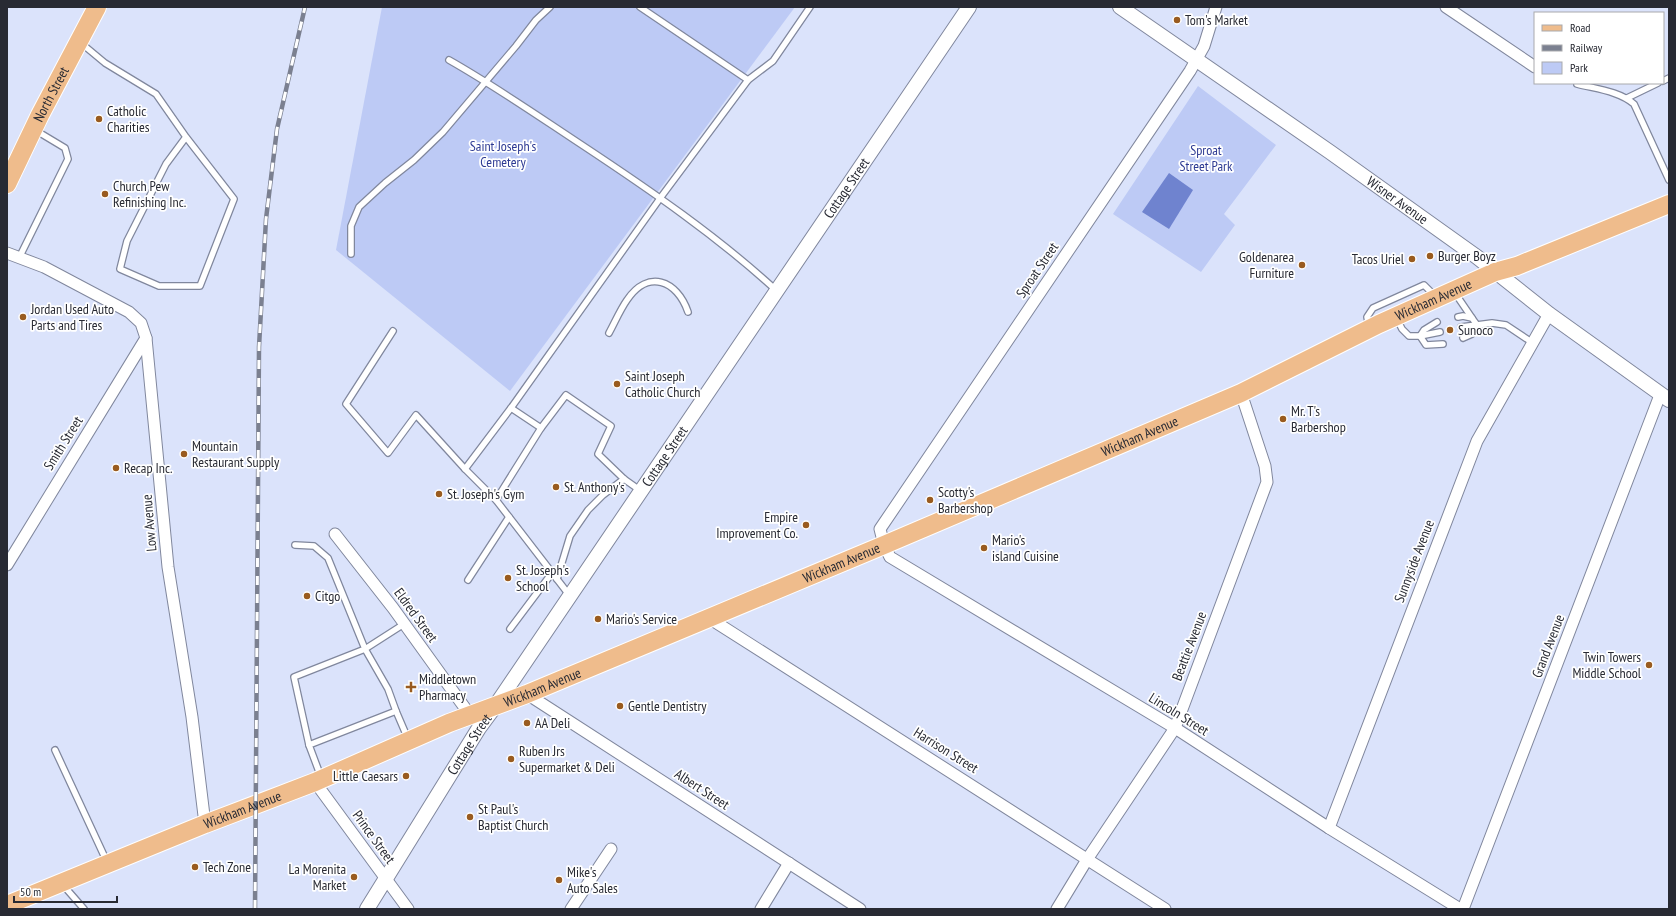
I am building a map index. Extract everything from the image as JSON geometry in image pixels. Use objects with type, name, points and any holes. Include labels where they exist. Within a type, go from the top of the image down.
[{"type":"main road","name":"North Street","points":[[7,184],[97,7]]},
{"type":"main road","name":"Wickham Avenue","points":[[7,905],[205,824],[319,780],[470,715],[528,694],[884,545],[1240,393],[1370,329],[1495,272],[1517,266],[1669,204]]},
{"type":"street","name":"Cottage Street","points":[[367,909],[480,728],[969,7]]},
{"type":"street","name":"Wisner Avenue","points":[[1120,7],[1330,152],[1477,257],[1549,314],[1665,398]]},
{"type":"street","name":"Sproat Street","points":[[884,545],[880,529],[1196,60],[1204,46],[1216,7]]},
{"type":"street","points":[[1446,7],[1534,66]]},
{"type":"street","name":"Low Avenue","points":[[7,253],[44,267],[129,312],[141,323],[146,338],[168,567],[192,717],[205,824]]},
{"type":"street","name":"Sunnyside Avenue","points":[[1329,828],[1477,441],[1549,314]]},
{"type":"street","name":"Smith Street","points":[[7,565],[146,338]]},
{"type":"street","name":"Beattie Avenue","points":[[1057,909],[1088,858],[1175,728],[1267,482],[1265,466],[1240,393]]},
{"type":"street","name":"Grand Avenue","points":[[1462,909],[1665,398]]},
{"type":"street","name":"Eldred Street","points":[[335,534],[404,624],[470,715]]},
{"type":"street","name":"Lincoln Street","points":[[884,545],[890,557],[1175,728],[1329,828],[1462,909]]},
{"type":"street","name":"Harrison Street","points":[[709,618],[1166,909]]},
{"type":"street","name":"Albert Street","points":[[528,694],[860,909]]},
{"type":"street","name":"Prince Street","points":[[319,780],[386,880],[408,909]]},
{"type":"street","points":[[571,909],[611,849]]},
{"type":"street","points":[[761,909],[789,864]]},
{"type":"lane","points":[[351,254],[351,226],[359,207],[419,156],[443,132],[536,20],[550,7]]},
{"type":"lane","points":[[640,7],[748,80]]},
{"type":"lane","points":[[465,469],[511,408],[661,197],[748,80],[773,61],[810,7]]},
{"type":"lane","points":[[79,41],[105,63],[156,94],[186,137],[234,199],[200,286],[159,286],[120,269],[127,241],[162,171],[186,137]]},
{"type":"lane","points":[[449,60],[486,82],[661,197],[744,261],[777,291]]},
{"type":"lane","points":[[1577,84],[1616,94],[1627,98],[1634,104],[1669,180]]},
{"type":"lane","points":[[1627,98],[1656,84]]},
{"type":"lane","points":[[19,258],[68,159],[65,148],[34,129]]},
{"type":"lane","points":[[609,333],[626,300],[637,289],[650,282],[659,282],[670,285],[677,291],[685,303],[688,312]]},
{"type":"lane","points":[[1370,329],[1367,317],[1373,308],[1424,285],[1430,289],[1436,299]]},
{"type":"lane","points":[[1454,291],[1477,325]]},
{"type":"lane","points":[[1458,317],[1463,316],[1472,318]]},
{"type":"lane","points":[[1396,317],[1402,329],[1409,336],[1420,336],[1440,332]]},
{"type":"lane","points":[[1420,336],[1424,330],[1437,322]]},
{"type":"lane","points":[[1461,327],[1492,323],[1506,325],[1532,343]]},
{"type":"lane","points":[[1464,338],[1472,334],[1477,325]]},
{"type":"lane","points":[[393,331],[346,404],[388,453],[416,415],[465,469],[496,500],[570,596]]},
{"type":"lane","points":[[1420,336],[1426,345],[1443,344]]},
{"type":"lane","points":[[496,500],[541,428],[566,395],[611,426],[598,454],[624,479],[641,492]]},
{"type":"lane","points":[[511,408],[541,428]]},
{"type":"lane","points":[[557,579],[570,536],[588,510],[624,479]]},
{"type":"lane","points":[[468,580],[509,517]]},
{"type":"lane","points":[[296,545],[314,546],[328,558],[366,649],[388,689],[409,741]]},
{"type":"lane","points":[[510,629],[552,573]]},
{"type":"lane","points":[[319,780],[309,745],[294,677],[366,649],[404,624]]},
{"type":"lane","points":[[309,745],[396,711]]},
{"type":"lane","points":[[55,750],[108,864]]},
{"type":"lane","points":[[62,883],[84,909]]},
{"type":"green space","name":"Saint Joseph's Cemetery","points":[[382,7],[795,7],[510,391],[336,250]]},
{"type":"green space","name":"Sproat Street Park","points":[[1198,86],[1276,145],[1224,214],[1235,225],[1201,272],[1113,214]]},
{"type":"water","points":[[1169,173],[1193,190],[1169,229],[1142,212]]},
{"type":"railway","points":[[255,909],[259,347],[266,219],[277,129],[305,7]]},
{"type":"place","name":"Tom's Market","points":[[1177,20]]},
{"type":"place","name":"Catholic Charities","points":[[99,119]]},
{"type":"place","name":"Church Pew Refinishing Inc.","points":[[105,194]]},
{"type":"place","name":"Burger Boyz","points":[[1430,256]]},
{"type":"place","name":"Tacos Uriel","points":[[1412,259]]},
{"type":"place","name":"Goldenarea Furniture","points":[[1302,265]]},
{"type":"place","name":"Jordan Used Auto Parts and Tires","points":[[23,317]]},
{"type":"place","name":"Sunoco","points":[[1450,330]]},
{"type":"place","name":"Saint Joseph Catholic Church","points":[[617,384]]},
{"type":"place","name":"Mr. T's Barbershop","points":[[1283,419]]},
{"type":"place","name":"Mountain Restaurant Supply","points":[[184,454]]},
{"type":"place","name":"Recap Inc.","points":[[116,468]]},
{"type":"place","name":"St. Anthony's","points":[[556,487]]},
{"type":"place","name":"St. Joseph's Gym","points":[[439,494]]},
{"type":"place","name":"Scotty's Barbershop","points":[[930,500]]},
{"type":"place","name":"Empire Improvement Co.","points":[[806,525]]},
{"type":"place","name":"Mario's island Cuisine","points":[[984,548]]},
{"type":"place","name":"St. Joseph's School","points":[[508,578]]},
{"type":"place","name":"Citgo","points":[[307,596]]},
{"type":"place","name":"Mario's Service","points":[[598,619]]},
{"type":"place","name":"Twin Towers Middle School","points":[[1649,665]]},
{"type":"place","name":"Middletown Pharmacy","points":[[411,687]]},
{"type":"place","name":"Gentle Dentistry","points":[[620,706]]},
{"type":"place","name":"AA Deli","points":[[527,723]]},
{"type":"place","name":"Ruben Jrs Supermarket & Deli","points":[[511,759]]},
{"type":"place","name":"Little Caesars","points":[[406,776]]},
{"type":"place","name":"St Paul's Baptist Church","points":[[470,817]]},
{"type":"place","name":"Tech Zone","points":[[195,867]]},
{"type":"place","name":"La Morenita Market","points":[[354,877]]},
{"type":"place","name":"Mike's Auto Sales","points":[[559,880]]}]
